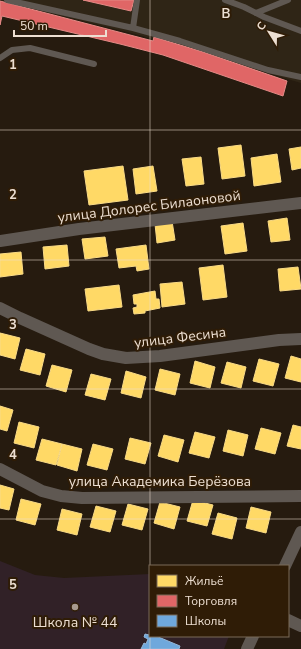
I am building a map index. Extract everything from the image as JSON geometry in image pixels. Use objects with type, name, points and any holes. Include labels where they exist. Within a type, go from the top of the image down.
[{"type":"street","name":"улица Долорес Билаоновой","points":[[0,241],[79,229],[301,203]]},
{"type":"street","name":"улица Фесина","points":[[0,308],[89,349],[103,354],[126,358],[160,356],[279,340],[301,339]]},
{"type":"street","name":"улица Академика Берёзова","points":[[0,469],[42,491],[61,496],[82,498],[301,496]]},
{"type":"street","points":[[285,565],[301,532]]},
{"type":"street","points":[[289,620],[301,626]]},
{"type":"street","points":[[247,649],[253,637]]},
{"type":"lane","points":[[7,0],[133,28],[180,41],[268,70],[301,77]]},
{"type":"lane","points":[[133,28],[137,0]]},
{"type":"lane","points":[[228,0],[301,31]]},
{"type":"lane","points":[[256,13],[288,0]]},
{"type":"lane","points":[[292,28],[301,24]]},
{"type":"lane","points":[[0,58],[12,50],[30,48],[94,64]]},
{"type":"shaded area","points":[[301,0],[301,83],[139,35],[1,1]]},
{"type":"shaded area","name":"Школа № 44","points":[[0,561],[35,575],[64,578],[149,574],[149,637],[229,637],[224,649],[0,649]]},
{"type":"building: Жильё","points":[[241,145],[245,176],[222,179],[218,148]]},
{"type":"building: Жильё","points":[[301,147],[301,168],[292,170],[289,149]]},
{"type":"building: Жильё","points":[[277,154],[281,182],[254,186],[251,158]]},
{"type":"building: Жильё","points":[[201,157],[204,184],[186,186],[182,159]]},
{"type":"building: Жильё","points":[[123,166],[128,200],[89,205],[84,171]]},
{"type":"building: Жильё","points":[[153,166],[157,191],[136,194],[133,169]]},
{"type":"building: Жильё","points":[[287,218],[290,240],[271,242],[268,221]]},
{"type":"building: Жильё","points":[[172,221],[175,240],[157,243],[155,224]]},
{"type":"building: Жильё","points":[[243,223],[247,251],[225,254],[221,226]]},
{"type":"building: Жильё","points":[[105,237],[108,256],[85,259],[82,239]]},
{"type":"building: Жильё","points":[[67,245],[69,266],[45,269],[43,247]]},
{"type":"building: Жильё","points":[[146,245],[149,269],[137,271],[136,266],[119,268],[116,249]]},
{"type":"building: Жильё","points":[[21,252],[23,274],[0,277],[0,254]]},
{"type":"building: Жильё","points":[[223,265],[227,297],[203,300],[199,268]]},
{"type":"building: Жильё","points":[[298,267],[301,289],[280,291],[278,269]]},
{"type":"building: Жильё","points":[[182,282],[185,304],[162,307],[160,284]]},
{"type":"building: Жильё","points":[[119,285],[122,307],[88,311],[85,289]]},
{"type":"building: Жильё","points":[[155,291],[156,299],[159,299],[160,308],[145,311],[145,313],[134,314],[133,308],[137,307],[137,304],[134,304],[133,295]]},
{"type":"building: Жильё","points":[[0,333],[20,338],[15,359],[0,355]]},
{"type":"building: Жильё","points":[[26,349],[45,354],[40,375],[20,370]]},
{"type":"building: Жильё","points":[[291,356],[301,359],[301,382],[285,378]]},
{"type":"building: Жильё","points":[[259,359],[279,364],[273,386],[253,381]]},
{"type":"building: Жильё","points":[[195,361],[215,367],[210,388],[190,383]]},
{"type":"building: Жильё","points":[[227,362],[246,367],[241,388],[221,383]]},
{"type":"building: Жильё","points":[[52,365],[72,370],[66,392],[46,386]]},
{"type":"building: Жильё","points":[[160,369],[180,374],[175,395],[155,390]]},
{"type":"building: Жильё","points":[[126,371],[146,377],[141,398],[121,393]]},
{"type":"building: Жильё","points":[[91,374],[111,379],[105,400],[85,395]]},
{"type":"building: Жильё","points":[[0,406],[13,410],[7,431],[0,429]]},
{"type":"building: Жильё","points":[[19,422],[39,427],[34,448],[14,443]]},
{"type":"building: Жильё","points":[[293,425],[301,427],[301,449],[287,446]]},
{"type":"building: Жильё","points":[[261,428],[281,433],[275,454],[255,449]]},
{"type":"building: Жильё","points":[[228,430],[248,435],[243,456],[223,451]]},
{"type":"building: Жильё","points":[[195,432],[215,437],[209,458],[189,453]]},
{"type":"building: Жильё","points":[[164,435],[184,440],[178,462],[158,456]]},
{"type":"building: Жильё","points":[[130,438],[151,443],[145,464],[125,459]]},
{"type":"building: Жильё","points":[[42,439],[62,444],[56,465],[36,460]]},
{"type":"building: Жильё","points":[[62,444],[82,449],[77,471],[57,465]]},
{"type":"building: Жильё","points":[[93,444],[113,449],[107,470],[87,465]]},
{"type":"building: Жильё","points":[[0,485],[14,489],[9,510],[0,508]]},
{"type":"building: Жильё","points":[[21,499],[41,504],[35,525],[16,520]]},
{"type":"building: Жильё","points":[[193,500],[213,505],[207,526],[187,521]]},
{"type":"building: Жильё","points":[[160,502],[180,507],[174,529],[154,523]]},
{"type":"building: Жильё","points":[[128,504],[148,509],[142,530],[122,525]]},
{"type":"building: Жильё","points":[[96,506],[116,511],[110,532],[90,527]]},
{"type":"building: Жильё","points":[[251,507],[271,512],[266,533],[246,528]]},
{"type":"building: Жильё","points":[[62,509],[82,514],[77,535],[57,530]]},
{"type":"building: Жильё","points":[[218,513],[237,518],[232,539],[212,534]]},
{"type":"building: Торговля","points":[[83,0],[134,0],[131,11]]},
{"type":"building: Торговля","points":[[0,1],[153,41],[154,37],[203,52],[287,81],[283,96],[163,55],[120,44],[2,16],[0,25]]},
{"type":"building: Школы","points":[[145,634],[149,635],[149,637],[158,637],[180,646],[179,649],[141,649],[144,643],[146,644],[148,639],[144,637]]},
{"type":"place","name":"Школа № 44","points":[[75,607]]}]
